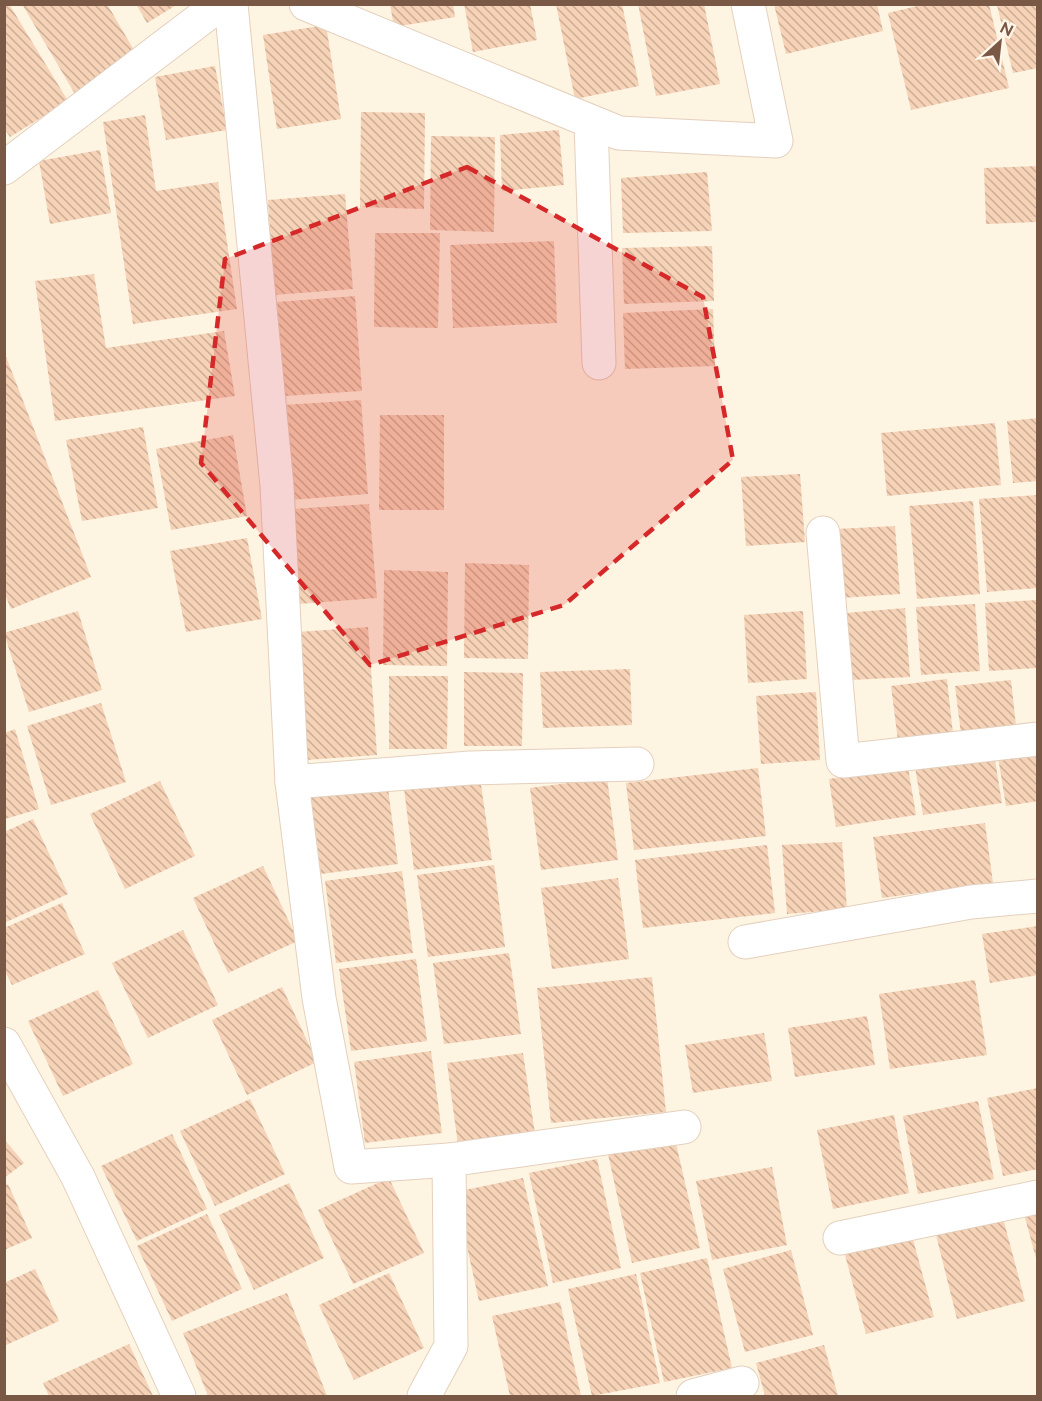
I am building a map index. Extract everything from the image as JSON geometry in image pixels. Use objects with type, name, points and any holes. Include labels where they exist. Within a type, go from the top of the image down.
[{"type":"street","points":[[4,168],[220,4]]},
{"type":"street","points":[[231,4],[277,486],[292,782],[319,998],[351,1167],[449,1160],[684,1127]]},
{"type":"street","points":[[306,4],[619,133],[776,141],[748,4]]},
{"type":"street","points":[[591,122],[599,363]]},
{"type":"street","points":[[823,534],[843,761],[1038,739]]},
{"type":"street","points":[[292,782],[470,768],[638,764]]},
{"type":"street","points":[[745,942],[971,902],[1038,896]]},
{"type":"street","points":[[4,1044],[78,1177],[179,1396]]},
{"type":"street","points":[[424,1396],[451,1346],[449,1160]]},
{"type":"street","points":[[840,1238],[1038,1197]]},
{"type":"street","points":[[693,1396],[742,1383]]},
{"type":"highlighted area","points":[[467,167],[703,297],[733,460],[564,605],[370,665],[201,463],[225,259]]},
{"type":"building","points":[[4,4],[9,4],[68,101],[10,137],[4,128]]},
{"type":"building","points":[[22,4],[107,4],[138,57],[75,94]]},
{"type":"building","points":[[136,4],[178,4],[147,23]]},
{"type":"building","points":[[390,4],[453,4],[455,17],[394,27]]},
{"type":"building","points":[[464,4],[530,4],[537,40],[473,52]]},
{"type":"building","points":[[556,4],[622,4],[639,86],[575,99]]},
{"type":"building","points":[[638,4],[704,4],[720,84],[656,96]]},
{"type":"building","points":[[774,4],[877,4],[883,31],[786,54]]},
{"type":"building","points":[[926,4],[989,4],[1009,88],[911,110],[888,13]]},
{"type":"building","points":[[997,5],[1038,5],[1038,68],[1013,73]]},
{"type":"building","points":[[326,25],[341,119],[277,129],[263,35]]},
{"type":"building","points":[[215,66],[227,130],[166,140],[155,77]]},
{"type":"building","points":[[361,112],[425,113],[424,209],[360,207]]},
{"type":"building","points":[[145,115],[156,191],[218,182],[237,309],[133,324],[103,122]]},
{"type":"building","points":[[559,130],[564,185],[502,191],[500,135]]},
{"type":"building","points":[[431,136],[495,137],[494,232],[430,230]]},
{"type":"building","points":[[100,150],[111,213],[50,224],[39,161]]},
{"type":"building","points":[[1038,166],[1038,222],[986,224],[984,168]]},
{"type":"building","points":[[707,172],[712,231],[623,233],[621,178]]},
{"type":"building","points":[[345,194],[353,289],[274,295],[268,200]]},
{"type":"building","points":[[375,233],[440,233],[438,328],[374,327]]},
{"type":"building","points":[[554,241],[557,323],[453,328],[450,245]]},
{"type":"building","points":[[712,246],[714,301],[624,304],[622,248]]},
{"type":"building","points":[[94,274],[106,348],[224,331],[235,396],[55,421],[35,281]]},
{"type":"building","points":[[355,296],[362,391],[285,396],[277,302]]},
{"type":"building","points":[[713,309],[715,366],[625,369],[623,313]]},
{"type":"building","points":[[5,354],[91,577],[11,609],[4,592]]},
{"type":"building","points":[[361,400],[368,494],[291,500],[284,405]]},
{"type":"building","points":[[380,415],[444,415],[444,510],[379,510]]},
{"type":"building","points":[[1038,418],[1038,481],[1013,483],[1007,421]]},
{"type":"building","points":[[995,423],[1001,485],[887,496],[881,433]]},
{"type":"building","points":[[143,427],[158,508],[82,521],[66,440]]},
{"type":"building","points":[[233,435],[247,516],[171,530],[156,449]]},
{"type":"building","points":[[800,474],[805,542],[746,546],[741,477]]},
{"type":"building","points":[[1038,495],[1038,588],[987,592],[979,499]]},
{"type":"building","points":[[973,501],[980,594],[917,599],[909,506]]},
{"type":"building","points":[[369,504],[377,598],[299,604],[292,509]]},
{"type":"building","points":[[895,526],[900,594],[841,598],[836,529]]},
{"type":"building","points":[[247,538],[262,619],[186,632],[170,551]]},
{"type":"building","points":[[465,563],[529,565],[528,659],[464,658]]},
{"type":"building","points":[[384,570],[448,572],[447,666],[383,665]]},
{"type":"building","points":[[1038,600],[1038,668],[989,671],[985,603]]},
{"type":"building","points":[[975,604],[980,671],[921,675],[916,607]]},
{"type":"building","points":[[905,608],[910,677],[851,680],[846,613]]},
{"type":"building","points":[[78,611],[102,690],[29,712],[4,633]]},
{"type":"building","points":[[803,611],[807,679],[748,683],[744,615]]},
{"type":"building","points":[[368,627],[377,755],[306,760],[298,632]]},
{"type":"building","points":[[630,669],[632,725],[543,728],[540,672]]},
{"type":"building","points":[[464,672],[523,673],[522,746],[464,746]]},
{"type":"building","points":[[389,676],[448,676],[447,749],[389,749]]},
{"type":"building","points":[[947,679],[953,734],[898,741],[891,686]]},
{"type":"building","points":[[1011,680],[1017,735],[962,742],[955,686]]},
{"type":"building","points":[[816,692],[820,760],[761,764],[756,696]]},
{"type":"building","points":[[101,703],[126,782],[51,805],[27,726]]},
{"type":"building","points":[[15,729],[39,809],[5,819],[5,733]]},
{"type":"building","points":[[1038,750],[1038,801],[1006,806],[998,757]]},
{"type":"building","points":[[994,754],[1002,803],[923,815],[915,767]]},
{"type":"building","points":[[908,767],[916,815],[836,827],[829,779]]},
{"type":"building","points":[[758,768],[766,836],[634,850],[626,783]]},
{"type":"building","points":[[480,778],[492,860],[414,870],[404,788]]},
{"type":"building","points":[[607,778],[618,860],[541,870],[530,788]]},
{"type":"building","points":[[160,781],[195,856],[125,889],[90,814]]},
{"type":"building","points":[[387,781],[398,864],[321,874],[310,792]]},
{"type":"building","points":[[33,819],[68,894],[4,923],[4,832]]},
{"type":"building","points":[[985,823],[993,883],[882,898],[873,837]]},
{"type":"building","points":[[842,842],[847,909],[787,914],[782,845]]},
{"type":"building","points":[[767,845],[775,913],[643,928],[635,860]]},
{"type":"building","points":[[494,865],[505,947],[428,957],[417,875]]},
{"type":"building","points":[[263,866],[298,941],[228,973],[193,898]]},
{"type":"building","points":[[402,871],[413,953],[336,963],[325,881]]},
{"type":"building","points":[[618,878],[629,959],[552,969],[541,888]]},
{"type":"building","points":[[62,903],[85,954],[12,985],[4,969],[4,928]]},
{"type":"building","points":[[1038,926],[1038,975],[990,983],[982,934]]},
{"type":"building","points":[[183,930],[218,1005],[148,1038],[112,963]]},
{"type":"building","points":[[509,953],[521,1034],[444,1044],[433,963]]},
{"type":"building","points":[[416,959],[427,1041],[351,1051],[339,969]]},
{"type":"building","points":[[652,977],[666,1112],[551,1123],[537,988]]},
{"type":"building","points":[[975,980],[987,1055],[890,1069],[879,994]]},
{"type":"building","points":[[282,987],[317,1062],[247,1095],[212,1020]]},
{"type":"building","points":[[98,990],[133,1064],[63,1096],[28,1021]]},
{"type":"building","points":[[867,1016],[875,1065],[795,1077],[788,1028]]},
{"type":"building","points":[[764,1033],[772,1081],[693,1093],[685,1045]]},
{"type":"building","points":[[431,1051],[442,1133],[365,1143],[354,1062]]},
{"type":"building","points":[[523,1053],[535,1134],[458,1145],[447,1063]]},
{"type":"building","points":[[1038,1088],[1038,1169],[1003,1176],[987,1098]]},
{"type":"building","points":[[250,1099],[285,1174],[215,1206],[180,1131]]},
{"type":"building","points":[[978,1101],[994,1179],[918,1194],[903,1116]]},
{"type":"building","points":[[894,1115],[909,1193],[833,1209],[817,1130]]},
{"type":"building","points":[[172,1134],[207,1209],[137,1241],[101,1166]]},
{"type":"building","points":[[4,1139],[24,1163],[4,1178]]},
{"type":"building","points":[[675,1139],[700,1248],[632,1263],[608,1154]]},
{"type":"building","points":[[597,1159],[621,1268],[553,1283],[529,1173]]},
{"type":"building","points":[[772,1167],[787,1245],[712,1260],[696,1181]]},
{"type":"building","points":[[389,1178],[424,1253],[353,1284],[318,1210]]},
{"type":"building","points":[[523,1178],[548,1286],[479,1301],[455,1192]]},
{"type":"building","points":[[289,1183],[324,1258],[254,1290],[219,1215]]},
{"type":"building","points":[[8,1184],[32,1238],[4,1250],[4,1186]]},
{"type":"building","points":[[1038,1211],[1038,1262],[1037,1262],[1024,1214]]},
{"type":"building","points":[[207,1214],[242,1289],[172,1321],[137,1246]]},
{"type":"building","points":[[1003,1218],[1025,1301],[957,1319],[936,1235]]},
{"type":"building","points":[[911,1232],[934,1317],[866,1334],[844,1251]]},
{"type":"building","points":[[791,1250],[813,1335],[745,1352],[723,1269]]},
{"type":"building","points":[[707,1258],[732,1368],[664,1382],[640,1273]]},
{"type":"building","points":[[35,1269],[59,1321],[4,1346],[4,1283]]},
{"type":"building","points":[[389,1273],[424,1348],[354,1380],[319,1305]]},
{"type":"building","points":[[636,1274],[660,1383],[592,1396],[568,1289]]},
{"type":"building","points":[[287,1293],[327,1396],[208,1396],[183,1333]]},
{"type":"building","points":[[560,1302],[581,1396],[510,1396],[492,1316]]},
{"type":"building","points":[[129,1344],[153,1396],[49,1396],[43,1383]]},
{"type":"building","points":[[824,1345],[838,1396],[765,1396],[756,1363]]}]
